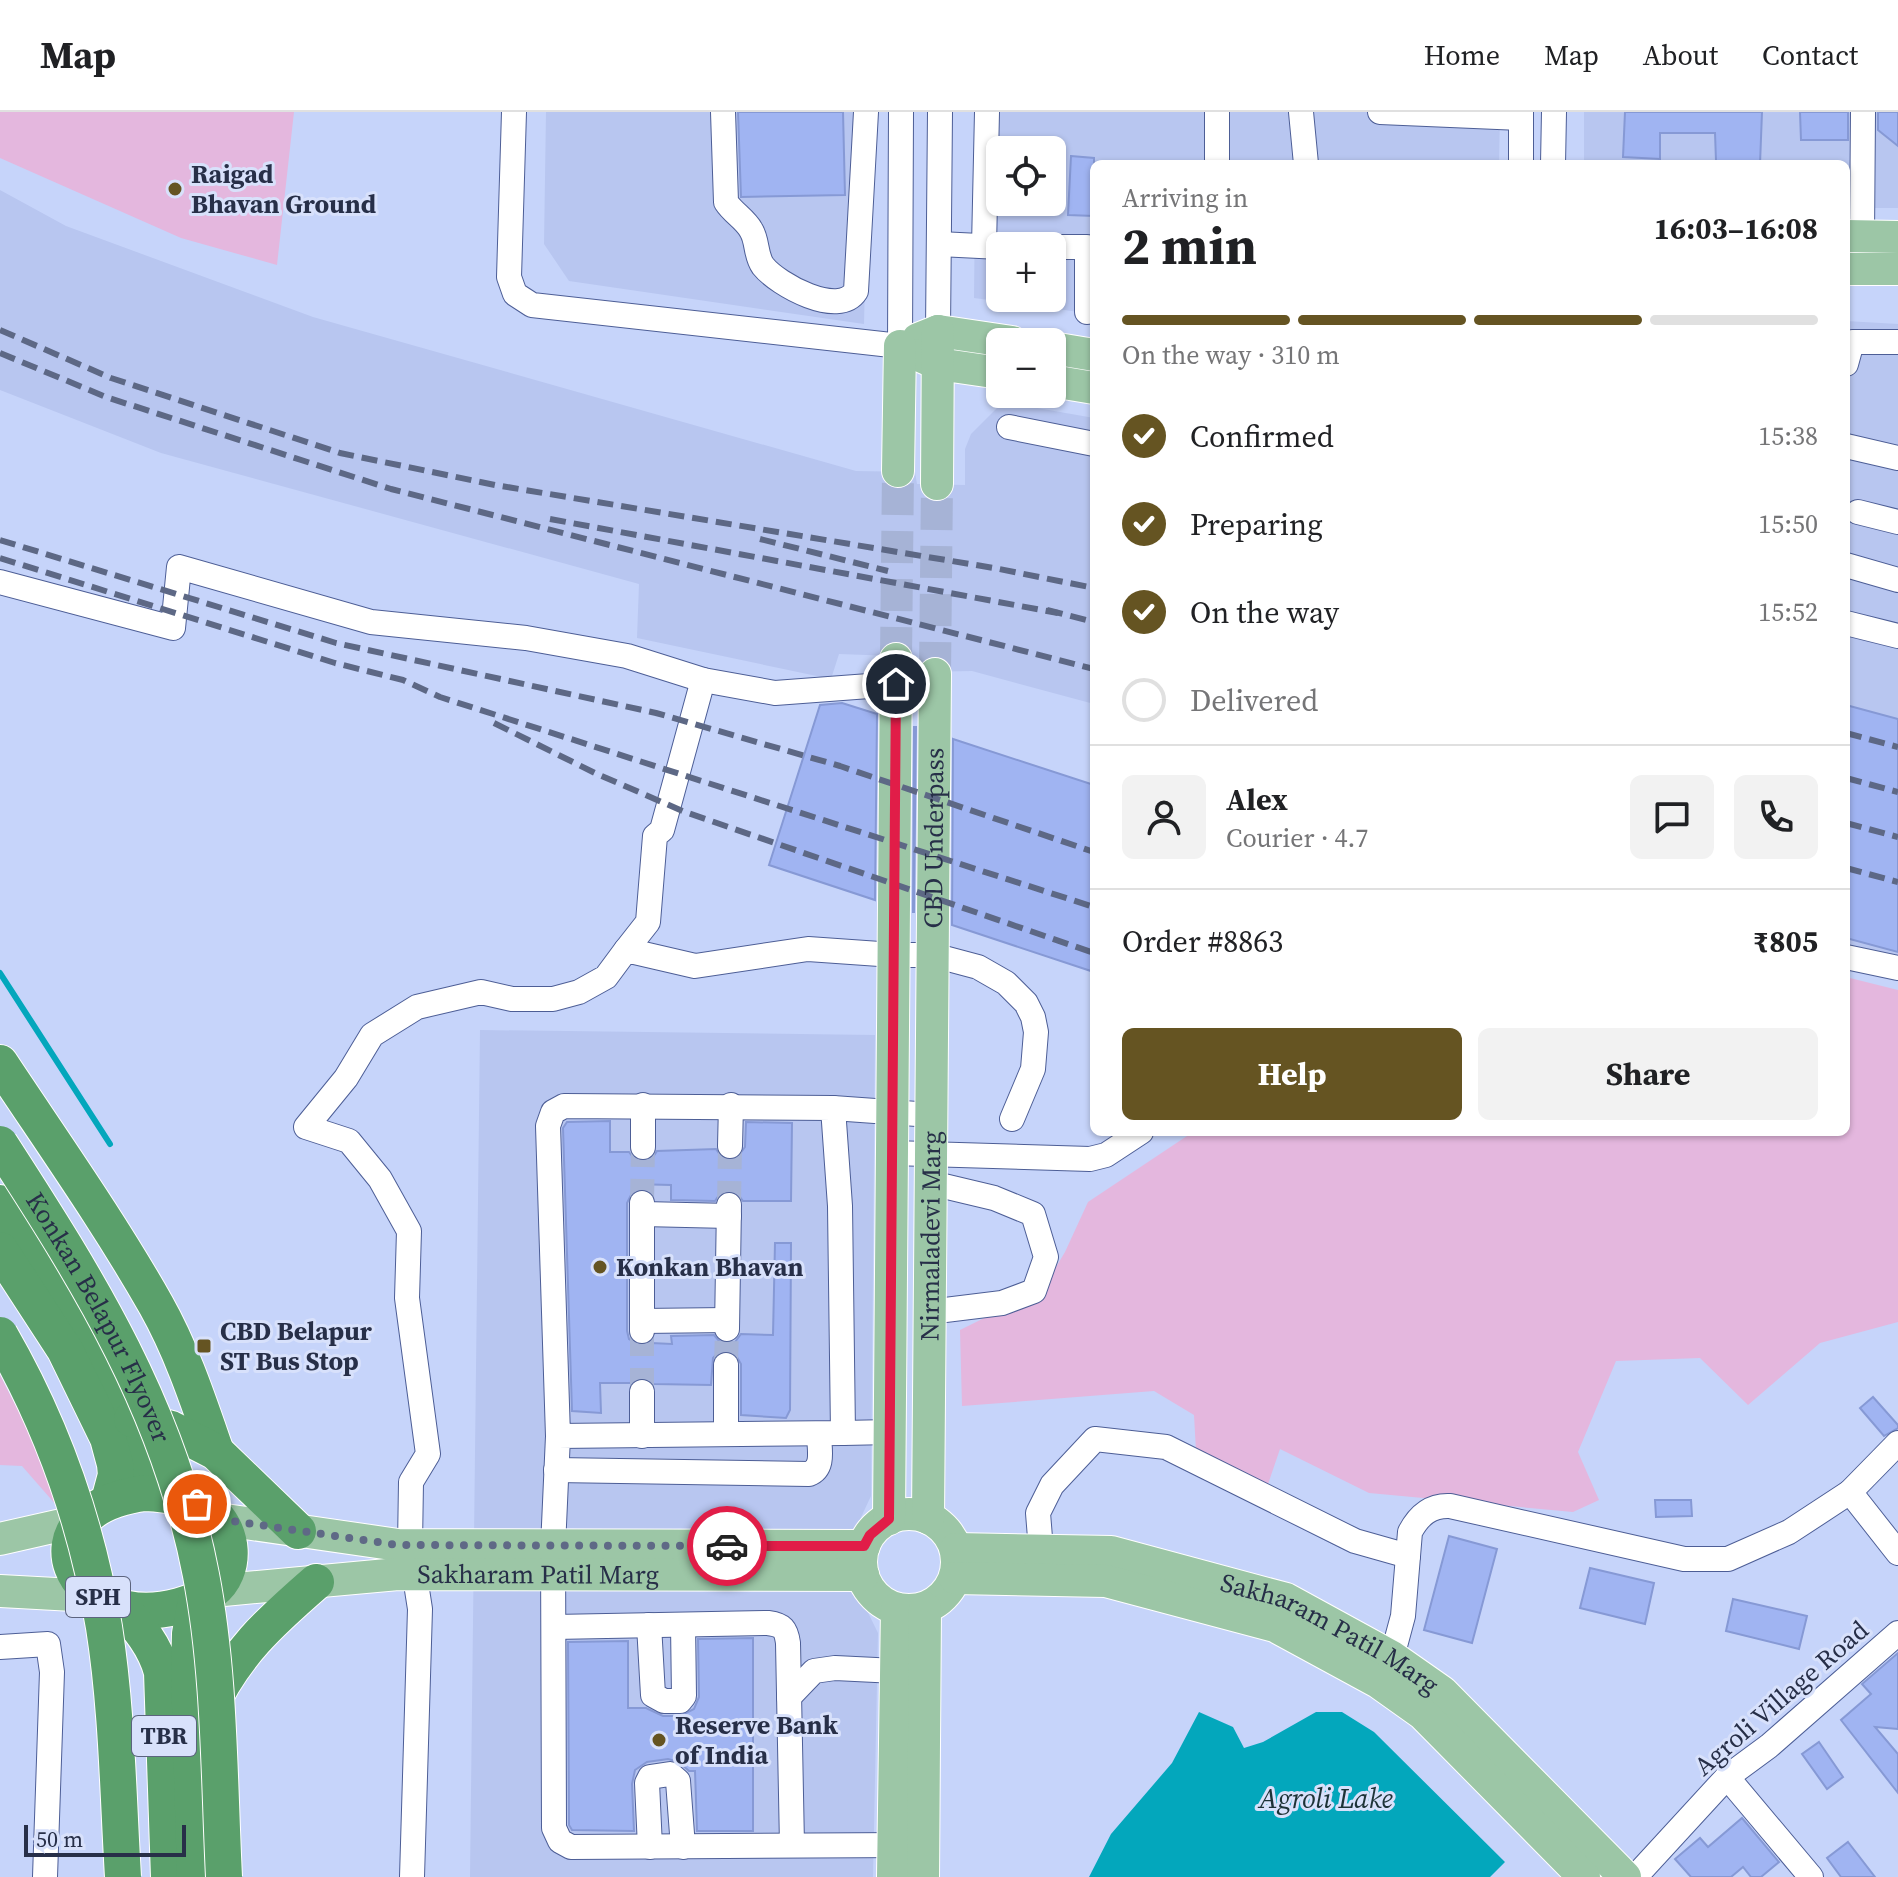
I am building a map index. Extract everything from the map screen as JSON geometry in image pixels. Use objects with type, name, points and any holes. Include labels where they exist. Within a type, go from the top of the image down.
[{"type":"highway","points":[[0,1063],[157,1307],[198,1400],[216,1452]]},
{"type":"highway","name":"Konkan Belapur Flyover","points":[[0,1144],[64,1244],[117,1337],[140,1382],[177,1478],[202,1577],[209,1628],[224,1877]]},
{"type":"highway","points":[[0,1203],[87,1338],[127,1418],[156,1493]]},
{"type":"highway","points":[[0,1250],[65,1350],[108,1438],[116,1475],[109,1501]]},
{"type":"highway","name":"SPH","points":[[0,1335],[48,1431],[82,1528],[94,1578],[110,1680],[123,1877]]},
{"type":"highway","points":[[127,1418],[171,1429],[216,1452],[298,1531]]},
{"type":"highway","points":[[79,1521],[109,1501],[156,1493],[180,1497],[230,1521]]},
{"type":"highway","name":"TBR","points":[[79,1521],[70,1543],[69,1555],[76,1578],[149,1641],[158,1656],[162,1672],[169,1877]]},
{"type":"highway","name":"TBR","points":[[195,1877],[190,1634],[204,1596],[221,1581],[230,1556],[230,1521]]},
{"type":"highway","points":[[191,1761],[209,1708],[236,1660],[272,1619],[316,1582]]},
{"type":"highway","points":[[107,1602],[159,1610],[204,1596]]},
{"type":"main road","points":[[1854,236],[1898,237]]},
{"type":"main road","points":[[1850,269],[1898,269]]},
{"type":"main road","points":[[900,346],[938,331],[986,338]]},
{"type":"main road","points":[[937,484],[938,331]]},
{"type":"main road","points":[[900,346],[938,364],[986,371]]},
{"type":"main road","points":[[898,471],[900,346]]},
{"type":"main road","points":[[1066,350],[1090,354]]},
{"type":"main road","points":[[1066,383],[1090,387]]},
{"type":"main road","name":"CBD Underpass","points":[[894,955],[896,671]]},
{"type":"main road","name":"CBD Underpass","points":[[933,955],[935,679]]},
{"type":"main road","name":"Nirmaladevi Marg","points":[[889,1519],[894,955]]},
{"type":"main road","name":"Nirmaladevi Marg","points":[[928,1518],[933,955]]},
{"type":"main road","points":[[902,1515],[928,1518],[945,1530],[955,1564],[948,1591],[938,1601],[911,1608],[875,1596],[864,1560],[870,1535],[889,1519],[902,1515]]},
{"type":"main road","points":[[0,1539],[79,1521]]},
{"type":"main road","points":[[230,1521],[249,1587]]},
{"type":"main road","name":"Sakharam Patil Marg","points":[[230,1521],[298,1531],[412,1559],[864,1560]]},
{"type":"main road","name":"Sakharam Patil Marg","points":[[955,1564],[1041,1550],[1111,1552],[1286,1599],[1392,1657],[1442,1692],[1625,1877]]},
{"type":"main road","name":"Sakharam Patil Marg","points":[[204,1596],[249,1587],[316,1582],[412,1559]]},
{"type":"main road","name":"Sakharam Patil Marg","points":[[955,1564],[1106,1581],[1275,1626],[1378,1682],[1423,1714],[1584,1877]]},
{"type":"main road","points":[[0,1591],[107,1602]]},
{"type":"main road","points":[[911,1608],[896,1671],[908,1845],[923,1877]]},
{"type":"main road","points":[[893,1877],[908,1845],[911,1608]]},
{"type":"street","points":[[514,112],[509,277],[515,294],[532,305],[900,346],[901,112]]},
{"type":"street","points":[[723,112],[726,202],[751,230],[764,267],[800,293],[840,303],[852,298],[856,291],[866,112]]},
{"type":"street","points":[[938,331],[940,112]]},
{"type":"street","points":[[987,112],[991,232]]},
{"type":"street","points":[[1217,112],[1217,160]]},
{"type":"street","points":[[1301,112],[1306,160]]},
{"type":"street","points":[[1380,112],[1521,115],[1521,160]]},
{"type":"street","points":[[1553,160],[1554,112]]},
{"type":"street","points":[[1854,236],[1863,112]]},
{"type":"street","points":[[861,210],[900,212]]},
{"type":"street","points":[[939,244],[986,246]]},
{"type":"street","points":[[1066,247],[1090,247],[1087,312]]},
{"type":"street","points":[[1850,349],[1852,342],[1898,342]]},
{"type":"street","points":[[1009,427],[1090,443]]},
{"type":"street","points":[[1850,447],[1898,458]]},
{"type":"street","points":[[1858,512],[1898,522]]},
{"type":"street","points":[[1850,566],[1898,580]]},
{"type":"street","points":[[0,582],[173,628],[179,567],[371,622],[526,638],[627,656],[703,680],[775,693],[896,671],[935,679]]},
{"type":"street","points":[[1850,624],[1898,636]]},
{"type":"street","points":[[412,1877],[420,1609],[412,1559],[411,1482],[428,1454],[407,1298],[409,1231],[380,1179],[349,1141],[306,1127],[346,1078],[372,1035],[417,1007],[481,992],[512,999],[553,999],[579,992],[606,977],[648,922],[655,836],[662,830],[703,680]]},
{"type":"street","points":[[626,950],[695,966],[808,949],[933,955],[978,967],[1006,983],[1026,1003],[1036,1032],[1033,1069],[1012,1119]]},
{"type":"street","points":[[1850,958],[1898,968]]},
{"type":"street","points":[[643,1105],[643,1147]]},
{"type":"street","points":[[908,1845],[571,1847],[560,1841],[554,1828],[554,1560],[558,1436],[548,1126],[553,1112],[564,1106],[731,1105],[931,1115]]},
{"type":"street","points":[[730,1146],[731,1105]]},
{"type":"street","points":[[556,1470],[809,1474],[816,1471],[831,1434],[840,1206],[833,1108]]},
{"type":"street","points":[[931,1169],[1090,1159],[1106,1155],[1135,1136]]},
{"type":"street","points":[[892,1153],[1033,1214],[1046,1257],[1034,1291],[1002,1303],[929,1312]]},
{"type":"street","points":[[642,1209],[729,1211],[727,1324],[642,1326],[642,1209]]},
{"type":"street","points":[[726,1365],[726,1434]]},
{"type":"street","points":[[642,1392],[642,1436]]},
{"type":"street","points":[[558,1436],[890,1432]]},
{"type":"street","points":[[1041,1550],[1038,1513],[1052,1485],[1095,1439],[1166,1447],[1355,1541],[1408,1556]]},
{"type":"street","points":[[1392,1657],[1403,1616],[1410,1532],[1415,1522],[1430,1509],[1440,1506],[1684,1559],[1728,1559],[1789,1532],[1850,1492],[1898,1443]]},
{"type":"street","points":[[1850,1492],[1898,1553]]},
{"type":"street","points":[[554,1627],[779,1624],[786,1630],[792,1845]]},
{"type":"street","points":[[649,1625],[653,1695],[664,1701],[680,1701],[684,1696],[683,1625]]},
{"type":"street","name":"Agroli Village Road","points":[[1635,1877],[1727,1777],[1769,1746],[1897,1635]]},
{"type":"street","points":[[0,1647],[48,1644],[52,1672],[45,1877]]},
{"type":"street","points":[[789,1697],[814,1671],[835,1668],[896,1671]]},
{"type":"street","points":[[650,1847],[647,1783],[650,1777],[670,1774],[678,1781],[683,1847]]},
{"type":"street","points":[[1727,1777],[1811,1877]]},
{"type":"street","points":[[1783,1877],[1789,1874],[1792,1877]]},
{"type":"shaded area","name":"Raigad Bhavan Ground","points":[[0,112],[294,112],[277,265],[181,238],[0,158]]},
{"type":"shaded area","points":[[546,112],[869,112],[864,324],[569,281],[544,244]]},
{"type":"shaded area","points":[[976,112],[1500,112],[1499,160],[1090,160],[1090,313],[1066,310],[1066,232],[986,232],[986,300],[974,298]]},
{"type":"shaded area","points":[[1584,112],[1898,112],[1898,208],[1850,208],[1850,160],[1584,160]]},
{"type":"shaded area","points":[[0,190],[66,226],[313,317],[856,471],[915,472],[917,484],[965,485],[965,449],[971,434],[997,408],[1037,408],[1090,417],[1090,703],[972,671],[921,672],[921,657],[839,654],[831,679],[637,638],[639,584],[161,453],[0,390]]},
{"type":"shaded area","points":[[1850,321],[1898,324],[1898,962],[1850,953]]},
{"type":"shaded area","points":[[1850,978],[1898,990],[1898,1322],[1820,1343],[1748,1405],[1700,1358],[1616,1361],[1578,1452],[1599,1500],[1573,1512],[1369,1493],[1280,1449],[1266,1490],[1197,1469],[1194,1415],[1154,1391],[962,1406],[960,1330],[1043,1289],[1065,1252],[1088,1202],[1187,1136],[1850,1136]]},
{"type":"shaded area","points":[[480,1030],[875,1035],[871,1496],[848,1545],[849,1574],[878,1633],[873,1877],[470,1877]]},
{"type":"shaded area","points":[[0,1375],[28,1430],[57,1506],[22,1466],[0,1465]]},
{"type":"water","name":"Agroli Lake","points":[[1199,1712],[1233,1727],[1244,1748],[1263,1742],[1316,1712],[1342,1712],[1374,1732],[1505,1862],[1490,1877],[1089,1877],[1111,1834],[1172,1763]]},
{"type":"building","points":[[738,112],[843,112],[845,195],[741,197]]},
{"type":"building","points":[[1625,112],[1762,112],[1760,160],[1716,160],[1715,133],[1660,133],[1660,159],[1623,157]]},
{"type":"building","points":[[1800,112],[1848,112],[1848,140],[1801,140]]},
{"type":"building","points":[[1878,112],[1898,112],[1898,146],[1878,130]]},
{"type":"building","points":[[1071,156],[1094,158],[1090,160],[1090,216],[1068,215]]},
{"type":"building","points":[[842,703],[877,714],[875,900],[769,865],[820,705]]},
{"type":"building","points":[[1850,706],[1898,719],[1898,952],[1850,939]]},
{"type":"building","points":[[914,727],[916,727],[913,912]]},
{"type":"building","points":[[953,739],[1090,784],[1090,971],[952,925]]},
{"type":"building","name":"Konkan Bhavan","points":[[610,1121],[610,1152],[629,1152],[635,1160],[642,1162],[651,1160],[657,1151],[716,1149],[723,1159],[736,1159],[745,1147],[746,1122],[792,1123],[791,1201],[743,1201],[737,1193],[728,1190],[721,1192],[715,1201],[671,1200],[671,1185],[633,1184],[627,1203],[627,1331],[629,1339],[641,1346],[672,1344],[671,1336],[714,1335],[728,1344],[735,1342],[741,1334],[773,1335],[775,1243],[791,1243],[790,1410],[786,1418],[741,1415],[741,1364],[734,1352],[727,1350],[713,1358],[711,1385],[654,1384],[643,1377],[630,1383],[600,1383],[601,1413],[572,1411],[563,1128],[567,1122]]},
{"type":"building","points":[[1873,1397],[1898,1425],[1884,1436],[1860,1408]]},
{"type":"building","points":[[1655,1500],[1691,1500],[1692,1516],[1656,1517]]},
{"type":"building","points":[[1449,1536],[1497,1549],[1472,1643],[1424,1630]]},
{"type":"building","points":[[1590,1568],[1654,1583],[1645,1624],[1580,1608]]},
{"type":"building","points":[[1733,1599],[1807,1616],[1799,1649],[1726,1631]]},
{"type":"building","name":"Reserve Bank of India","points":[[753,1638],[753,1831],[697,1831],[695,1771],[689,1771],[679,1762],[668,1759],[647,1762],[635,1770],[632,1784],[634,1831],[572,1830],[569,1825],[568,1642],[628,1641],[628,1708],[646,1708],[663,1716],[680,1716],[694,1709],[699,1697],[698,1639]]},
{"type":"building","points":[[1898,1653],[1898,1729],[1875,1727],[1898,1754],[1898,1793],[1841,1720],[1871,1694],[1862,1684]]},
{"type":"building","points":[[1819,1742],[1843,1777],[1827,1789],[1802,1754]]},
{"type":"building","points":[[1742,1818],[1779,1862],[1761,1877],[1751,1877],[1743,1867],[1731,1877],[1691,1877],[1675,1859],[1700,1838],[1708,1847]]},
{"type":"building","points":[[1848,1842],[1875,1877],[1841,1877],[1827,1858]]},
{"type":"waterway","points":[[0,973],[110,1144]]},
{"type":"tunnel","points":[[896,659],[898,471]]},
{"type":"tunnel","points":[[935,674],[937,484]]},
{"type":"tunnel","points":[[729,1205],[730,1146]]},
{"type":"tunnel","points":[[642,1203],[643,1147]]},
{"type":"tunnel","points":[[726,1365],[727,1329]]},
{"type":"tunnel","points":[[642,1331],[642,1392]]},
{"type":"railway","points":[[0,330],[111,378],[340,453],[495,485],[994,568],[1090,587]]},
{"type":"railway","points":[[0,353],[106,397],[391,489],[1090,668]]},
{"type":"railway","points":[[550,519],[1058,613]]},
{"type":"railway","points":[[760,539],[888,571]]},
{"type":"railway","points":[[0,540],[336,643],[656,713],[840,766],[1090,851]]},
{"type":"railway","points":[[0,558],[335,663],[403,680],[440,697],[1090,906]]},
{"type":"railway","points":[[1047,610],[1090,621]]},
{"type":"railway","points":[[494,723],[597,774],[685,812],[1090,952]]},
{"type":"railway","points":[[1850,734],[1898,747]]},
{"type":"railway","points":[[1850,779],[1898,792]]},
{"type":"railway","points":[[1850,824],[1898,837]]},
{"type":"railway","points":[[1850,869],[1898,882]]},
{"type":"way so far","points":[[197,1504],[218,1519],[398,1545],[727,1546]]},
{"type":"place","name":"Raigad Bhavan Ground","points":[[175,189]]},
{"type":"place","name":"Konkan Bhavan","points":[[600,1267]]},
{"type":"place","name":"CBD Belapur ST Bus Stop","points":[[204,1346]]},
{"type":"place","name":"Reserve Bank of India","points":[[659,1740]]},
{"type":"route","points":[[727,1546],[864,1546],[878,1525],[889,1519],[896,684]]}]
